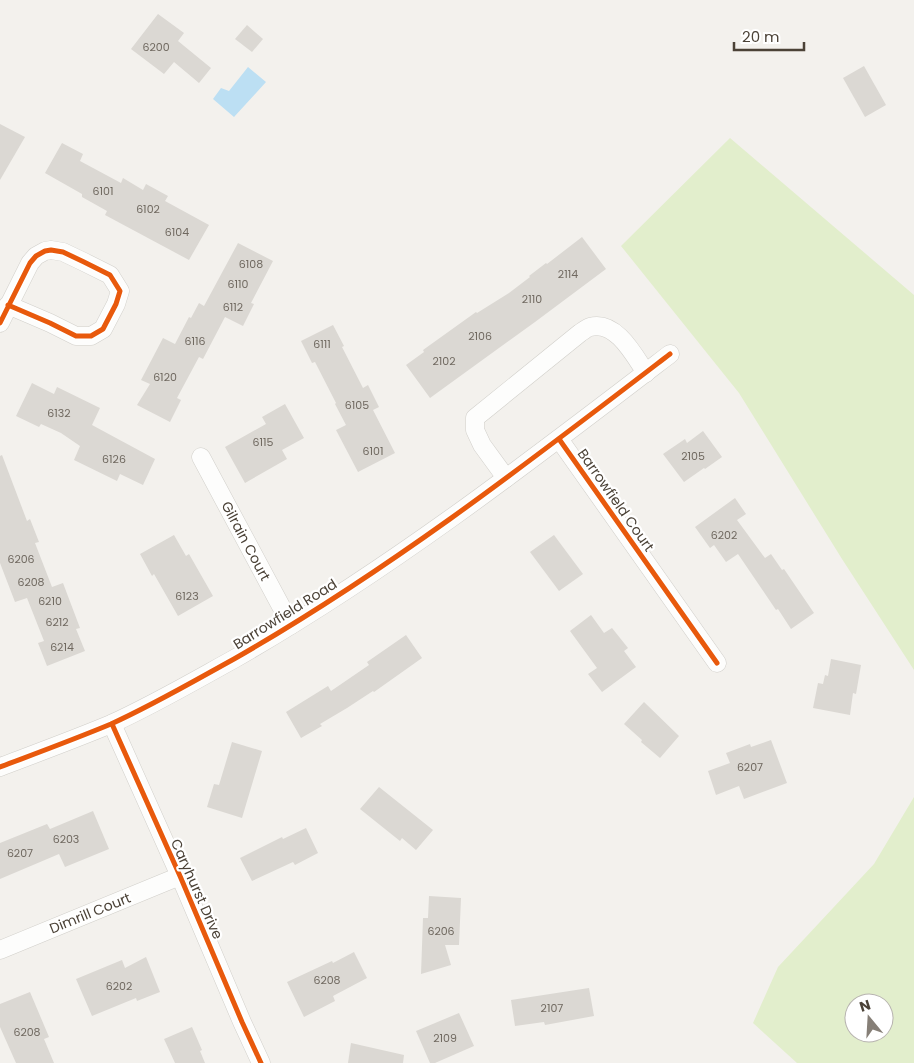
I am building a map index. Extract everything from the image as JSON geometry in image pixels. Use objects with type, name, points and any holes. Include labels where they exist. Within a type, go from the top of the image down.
[{"type":"street","points":[[0,323],[8,305],[30,263],[41,253],[51,250],[64,252],[110,275],[120,291],[116,304],[102,329],[91,336],[76,336],[8,305]]},
{"type":"street","points":[[506,478],[482,445],[475,430],[475,418],[580,333],[590,327],[602,326],[612,330],[631,350],[646,373]]},
{"type":"street","points":[[559,439],[670,354]]},
{"type":"street","name":"Barrowfield Road","points":[[0,767],[112,724],[190,684],[290,626],[402,553],[559,439]]},
{"type":"street","name":"Barrowfield Court","points":[[559,439],[717,663]]},
{"type":"street","name":"Gilrain Court","points":[[201,457],[290,626]]},
{"type":"street","name":"Caryhurst Drive","points":[[112,724],[261,1063]]},
{"type":"street","name":"Dimrill Court","points":[[0,950],[180,876]]},
{"type":"green space","points":[[730,138],[914,295],[914,670],[842,559],[739,393],[621,246]]},
{"type":"green space","points":[[914,797],[914,1063],[797,1063],[753,1023],[778,967],[874,864]]},
{"type":"water","points":[[248,67],[266,82],[234,117],[213,99],[221,88],[229,91]]},
{"type":"building","points":[[158,14],[184,33],[178,41],[211,68],[199,83],[174,62],[164,74],[131,49]]},
{"type":"building","points":[[247,25],[263,39],[252,52],[235,39]]},
{"type":"building","points":[[864,66],[886,105],[865,117],[843,78]]},
{"type":"building","points":[[0,124],[25,137],[0,180]]},
{"type":"building","points":[[62,143],[83,154],[80,161],[121,183],[123,178],[143,190],[146,184],[168,196],[165,201],[209,225],[189,260],[105,215],[107,211],[45,173]]},
{"type":"building","points":[[582,237],[606,269],[430,398],[406,365],[424,352],[423,350],[476,312],[509,293]]},
{"type":"building","points":[[238,243],[273,261],[251,303],[254,304],[243,326],[225,317],[203,359],[199,357],[177,398],[181,400],[170,422],[137,405],[150,384],[141,380],[163,338],[175,344],[189,317],[191,318],[199,303],[204,306]]},
{"type":"building","points":[[333,325],[363,388],[368,385],[379,407],[373,410],[395,453],[358,472],[336,430],[346,425],[315,362],[312,363],[301,341]]},
{"type":"building","points":[[32,383],[54,394],[57,387],[100,408],[92,425],[155,459],[143,485],[120,474],[117,481],[74,460],[80,446],[61,433],[41,424],[39,427],[16,416]]},
{"type":"building","points":[[285,404],[304,438],[282,450],[287,459],[245,483],[225,447],[266,424],[262,417]]},
{"type":"building","points":[[703,431],[722,457],[684,482],[663,454],[685,439],[687,443]]},
{"type":"building","points":[[2,455],[27,521],[30,519],[39,542],[35,543],[52,587],[63,583],[80,628],[76,629],[85,651],[47,666],[38,643],[44,641],[27,598],[15,602],[0,563],[0,456]]},
{"type":"building","points":[[735,498],[746,514],[737,520],[765,558],[771,554],[782,570],[784,569],[814,613],[791,629],[738,554],[726,562],[714,545],[710,548],[695,527]]},
{"type":"building","points":[[174,535],[186,556],[189,554],[213,596],[178,616],[140,554]]},
{"type":"building","points":[[554,535],[583,574],[559,591],[530,552]]},
{"type":"building","points":[[591,615],[604,633],[612,628],[628,648],[624,651],[636,667],[602,692],[588,674],[597,668],[570,631]]},
{"type":"building","points":[[406,635],[422,658],[374,692],[320,724],[322,726],[301,738],[286,712],[328,686],[331,691],[369,665],[367,662]]},
{"type":"building","points":[[831,659],[861,665],[856,694],[853,693],[850,715],[813,708],[818,683],[823,684],[825,675],[828,676]]},
{"type":"building","points":[[644,702],[679,736],[660,758],[624,724]]},
{"type":"building","points":[[771,740],[787,783],[744,799],[739,786],[716,795],[708,771],[730,763],[726,753],[750,744],[751,747]]},
{"type":"building","points":[[232,742],[262,751],[242,818],[207,807],[214,784],[219,785]]},
{"type":"building","points":[[379,787],[433,830],[416,850],[402,838],[400,841],[360,809]]},
{"type":"building","points":[[93,811],[109,849],[65,867],[59,854],[0,879],[0,843],[47,824],[50,829]]},
{"type":"building","points":[[306,828],[318,853],[295,865],[293,862],[252,881],[240,858],[282,837],[283,839]]},
{"type":"building","points":[[429,896],[461,898],[459,945],[445,945],[451,965],[421,974],[423,918],[428,918]]},
{"type":"building","points":[[354,952],[367,978],[333,996],[335,1001],[304,1017],[287,982]]},
{"type":"building","points":[[146,957],[160,992],[137,1001],[136,998],[92,1016],[76,979],[122,960],[125,968]]},
{"type":"building","points":[[589,988],[594,1016],[545,1025],[544,1022],[515,1026],[511,1000]]},
{"type":"building","points":[[30,992],[49,1037],[44,1039],[54,1063],[16,1063],[0,1027],[0,1004]]},
{"type":"building","points":[[459,1013],[474,1046],[435,1063],[430,1063],[416,1031]]},
{"type":"building","points":[[192,1027],[202,1050],[200,1051],[205,1063],[175,1063],[164,1039]]},
{"type":"building","points":[[351,1043],[404,1055],[403,1063],[348,1063]]},
{"type":"cycle path","points":[[0,323],[30,263],[36,256],[45,251],[63,252],[110,275],[120,291],[116,304],[103,329],[91,336],[76,336],[50,323],[8,305]]},
{"type":"cycle path","points":[[0,767],[127,717],[234,659],[291,625],[457,514],[670,354]]},
{"type":"cycle path","points":[[559,439],[717,663]]},
{"type":"cycle path","points":[[112,724],[261,1063]]}]
